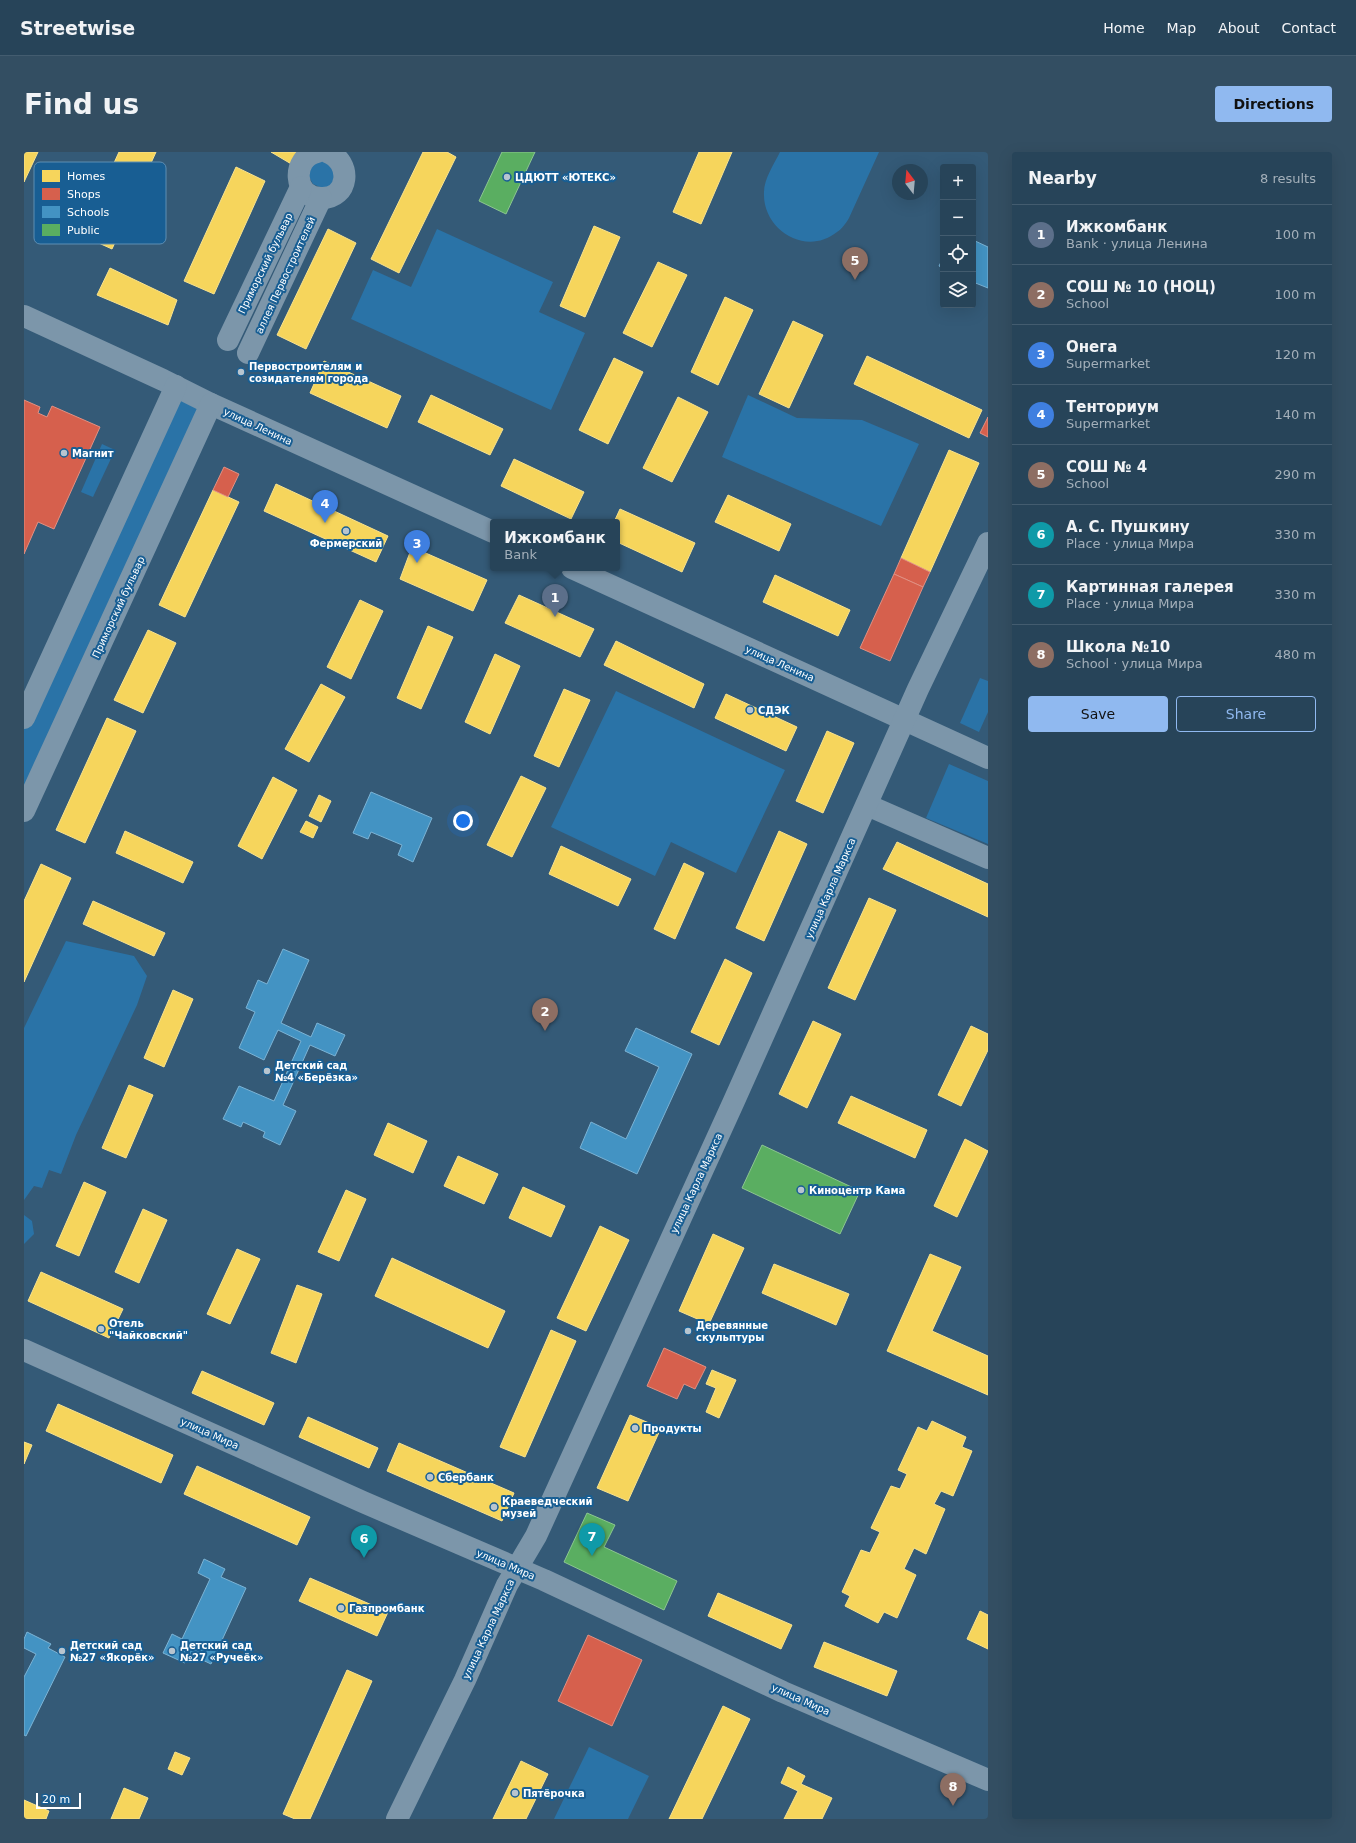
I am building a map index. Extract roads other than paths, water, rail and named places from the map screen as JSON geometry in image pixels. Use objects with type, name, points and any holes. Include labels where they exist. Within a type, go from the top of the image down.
[{"type":"street","name":"Приморский бульвар","points":[[228,340],[301,187],[298,173],[300,166],[303,160],[315,152]]},
{"type":"street","points":[[301,187],[310,195],[321,198],[333,195],[342,186],[345,174],[342,163],[335,154]]},
{"type":"street","name":"аллея Первостроителей","points":[[248,352],[321,198]]},
{"type":"street","name":"улица Ленина","points":[[24,316],[176,386],[211,404],[490,531]]},
{"type":"street","points":[[24,718],[176,386]]},
{"type":"street","name":"Приморский бульвар","points":[[24,811],[211,404]]},
{"type":"street","name":"улица Карла Маркса","points":[[397,1819],[465,1680],[507,1585],[536,1536],[868,805],[905,719],[988,543]]},
{"type":"street","name":"улица Ленина","points":[[579,571],[988,758]]},
{"type":"street","points":[[868,805],[988,858]]},
{"type":"street","name":"улица Мира","points":[[24,1350],[517,1569],[784,1692],[988,1780]]},
{"type":"place","name":"ЦДЮТТ «ЮТЕКС»","points":[[507,177]]},
{"type":"place","name":"СОШ № 4","points":[[855,280]]},
{"type":"place","name":"Первостроителям и созидателям города","points":[[241,372]]},
{"type":"place","name":"Магнит","points":[[64,453]]},
{"type":"place","name":"Тенториум","points":[[325,523]]},
{"type":"place","name":"Фермерский","points":[[346,531]]},
{"type":"place","name":"Онега","points":[[417,563]]},
{"type":"place","name":"Ижкомбанк","points":[[555,617]]},
{"type":"place","name":"СДЭК","points":[[750,710]]},
{"type":"place","name":"СОШ № 10 (НОЦ)","points":[[545,1031]]},
{"type":"place","name":"Детский сад №4 «Берёзка»","points":[[267,1071]]},
{"type":"place","name":"Киноцентр Кама","points":[[801,1190]]},
{"type":"place","name":"Отель \"Чайковский\"","points":[[101,1329]]},
{"type":"place","name":"Деревянные скульптуры","points":[[688,1331]]},
{"type":"place","name":"Продукты","points":[[635,1428]]},
{"type":"place","name":"Сбербанк","points":[[430,1477]]},
{"type":"place","name":"Краеведческий музей","points":[[494,1507]]},
{"type":"place","name":"Картинная галерея","points":[[592,1556]]},
{"type":"place","name":"А. С. Пушкину","points":[[364,1558]]},
{"type":"place","name":"Газпромбанк","points":[[341,1608]]},
{"type":"place","name":"Детский сад №27 «Якорёк»","points":[[62,1651]]},
{"type":"place","name":"Детский сад №27 «Ручеёк»","points":[[172,1651]]},
{"type":"place","name":"Пятёрочка","points":[[515,1793]]},
{"type":"place","name":"Школа №10","points":[[953,1806]]}]
